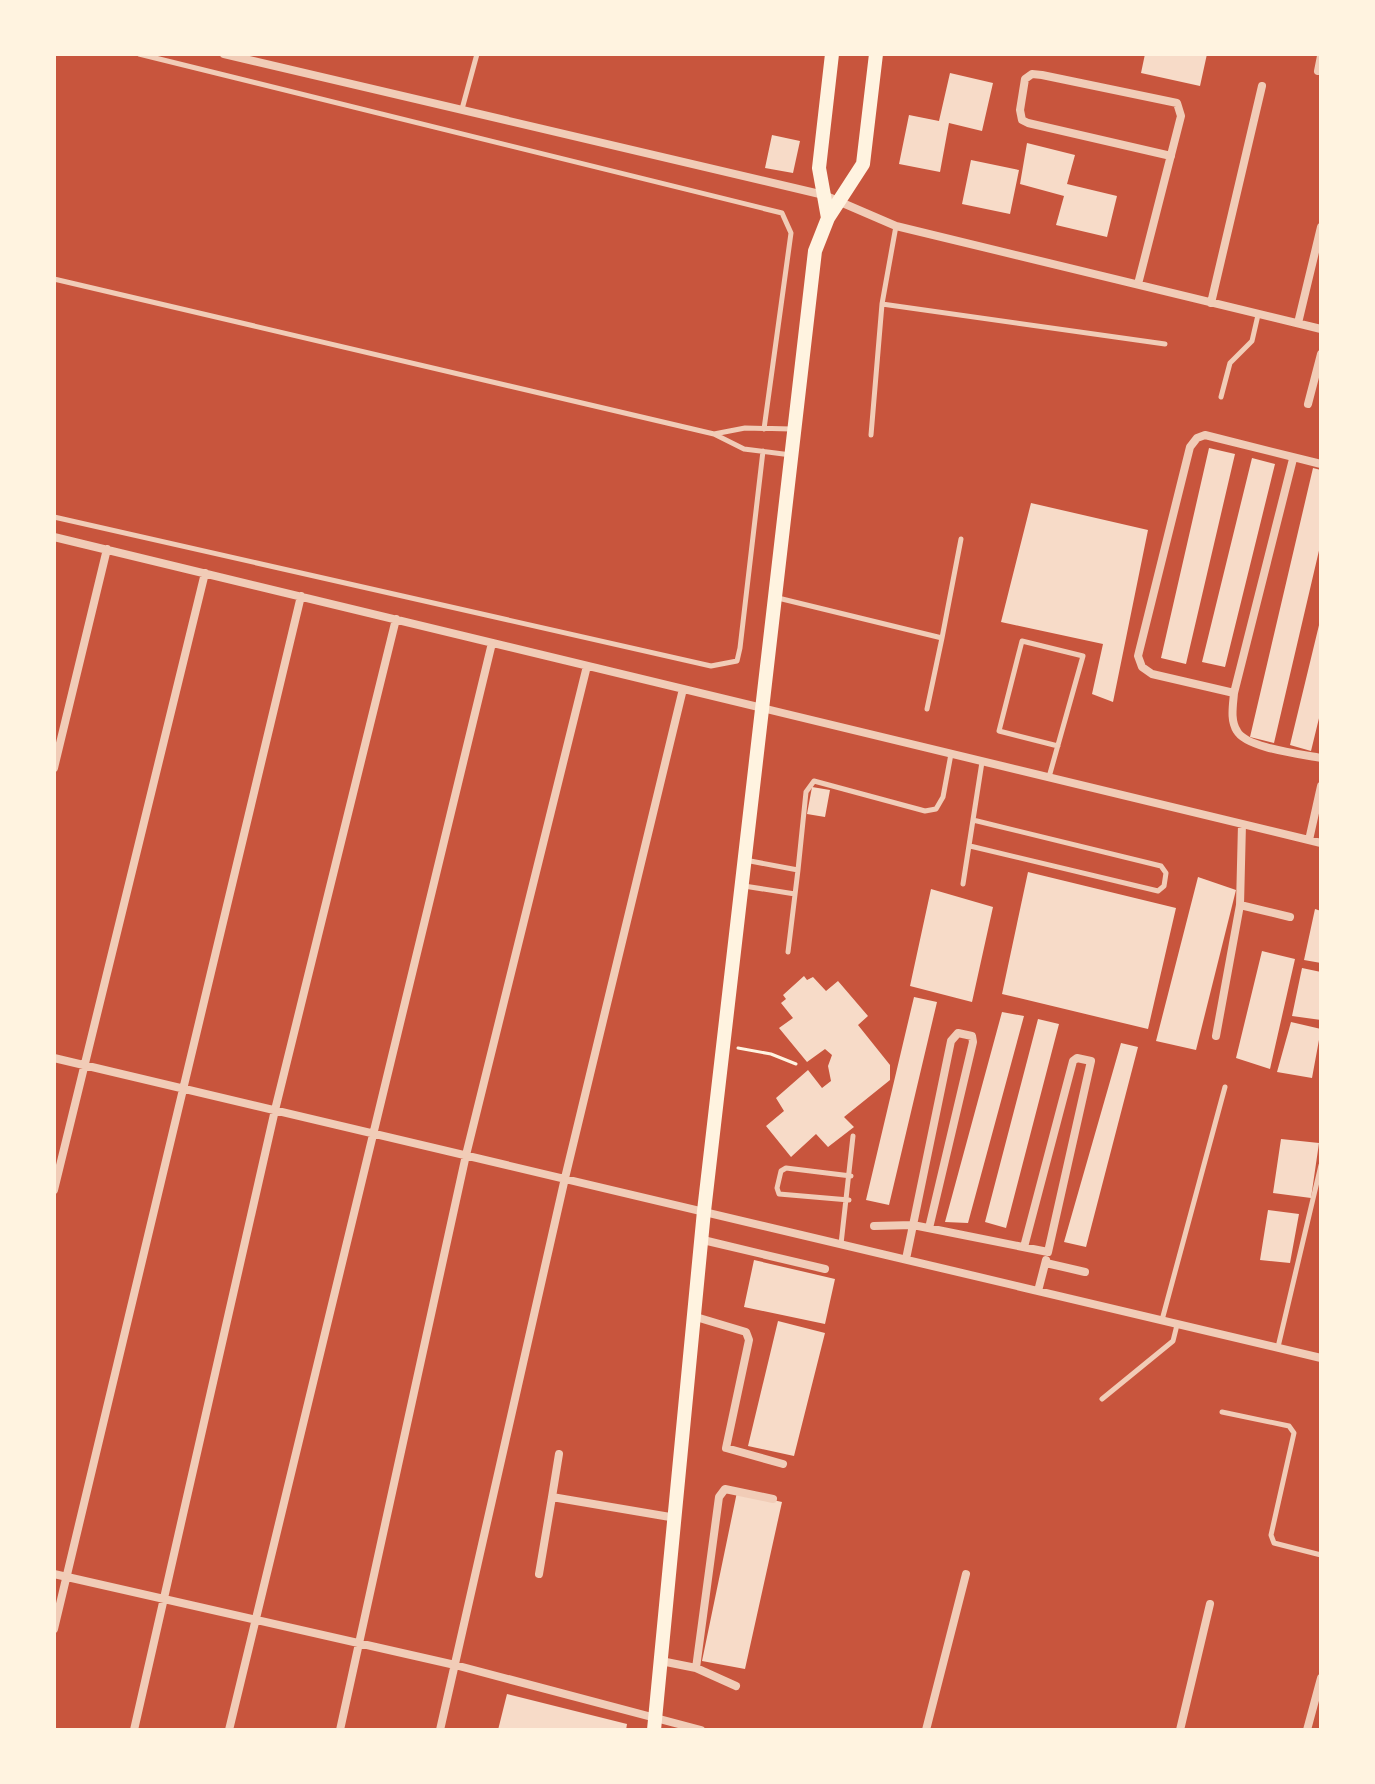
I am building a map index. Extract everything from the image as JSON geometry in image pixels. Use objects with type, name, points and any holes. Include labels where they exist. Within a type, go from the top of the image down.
[{"type":"main road","points":[[828,218],[819,168],[832,54]]},
{"type":"main road","points":[[654,1724],[704,1211],[815,251],[828,218],[863,164],[876,54]]},
{"type":"street","points":[[224,54],[824,195],[896,226],[1321,329]]},
{"type":"street","points":[[1318,71],[1321,56]]},
{"type":"street","points":[[1138,284],[1171,156],[1181,116],[1177,103],[1042,75],[1032,74],[1025,79],[1020,110],[1022,120],[1171,156]]},
{"type":"street","points":[[1211,303],[1262,86]]},
{"type":"street","points":[[1298,323],[1321,227]]},
{"type":"street","points":[[1308,404],[1321,354]]},
{"type":"street","points":[[1234,693],[1152,674],[1142,667],[1138,656],[1187,462],[1197,438],[1205,435],[1321,464]]},
{"type":"street","points":[[1293,459],[1234,693],[1232,718],[1237,732],[1246,742],[1321,758]]},
{"type":"street","points":[[54,537],[1321,843]]},
{"type":"street","points":[[54,768],[107,549]]},
{"type":"street","points":[[54,1190],[205,573]]},
{"type":"street","points":[[54,1629],[301,596]]},
{"type":"street","points":[[134,1730],[275,1110],[396,619]]},
{"type":"street","points":[[229,1730],[492,643]]},
{"type":"street","points":[[340,1730],[466,1155],[587,666]]},
{"type":"street","points":[[440,1730],[565,1178],[683,689]]},
{"type":"street","points":[[1309,840],[1321,786]]},
{"type":"street","points":[[1216,1036],[1240,905],[1242,824]]},
{"type":"street","points":[[1240,905],[1290,917]]},
{"type":"street","points":[[906,1259],[951,1041],[958,1033],[972,1036],[973,1042],[929,1228]]},
{"type":"street","points":[[54,1058],[1321,1358]]},
{"type":"street","points":[[1024,1247],[1073,1061],[1077,1058],[1091,1061],[1093,1066],[1038,1291]]},
{"type":"street","points":[[874,1226],[913,1225],[1048,1252]]},
{"type":"street","points":[[703,1240],[825,1269]]},
{"type":"street","points":[[1046,1263],[1085,1272]]},
{"type":"street","points":[[696,1317],[746,1332],[749,1340],[726,1448],[783,1464]]},
{"type":"street","points":[[539,1574],[559,1454]]},
{"type":"street","points":[[696,1668],[719,1497],[725,1489],[773,1499]]},
{"type":"street","points":[[552,1497],[676,1518]]},
{"type":"street","points":[[54,1574],[455,1665],[654,1724],[701,1730]]},
{"type":"street","points":[[926,1730],[966,1574]]},
{"type":"street","points":[[1180,1730],[1210,1604]]},
{"type":"street","points":[[661,1661],[696,1668],[736,1686]]},
{"type":"street","points":[[1307,1730],[1321,1678]]},
{"type":"lane","points":[[139,54],[782,213],[791,233],[764,429]]},
{"type":"lane","points":[[462,110],[477,54]]},
{"type":"lane","points":[[871,435],[882,304],[896,226]]},
{"type":"lane","points":[[54,279],[714,434],[744,449],[793,456]]},
{"type":"lane","points":[[882,304],[1165,344]]},
{"type":"lane","points":[[1221,397],[1230,363],[1252,341],[1258,315]]},
{"type":"lane","points":[[714,434],[764,429],[796,430]]},
{"type":"lane","points":[[54,517],[711,666],[728,666],[737,661],[740,648],[763,451]]},
{"type":"lane","points":[[927,709],[961,539]]},
{"type":"lane","points":[[777,597],[942,638]]},
{"type":"lane","points":[[1049,777],[1058,746],[1083,656],[1022,641],[999,731],[1058,746]]},
{"type":"lane","points":[[788,952],[810,783],[819,782],[925,811],[936,809],[943,797],[951,753]]},
{"type":"lane","points":[[963,884],[982,761]]},
{"type":"lane","points":[[970,846],[1158,891],[1164,886],[1166,873],[1161,866],[973,820]]},
{"type":"lane","points":[[744,859],[798,870]]},
{"type":"lane","points":[[741,886],[795,894]]},
{"type":"lane","points":[[1162,1320],[1225,1087]]},
{"type":"lane","points":[[841,1244],[849,1200],[853,1136]]},
{"type":"lane","points":[[1278,1347],[1321,1165]]},
{"type":"lane","points":[[849,1200],[789,1197],[779,1194],[777,1188],[781,1171],[786,1168],[851,1176]]},
{"type":"lane","points":[[1102,1399],[1173,1341],[1177,1324]]},
{"type":"lane","points":[[1222,1412],[1289,1426],[1294,1433],[1271,1535],[1274,1543],[1283,1547],[1321,1555]]},
{"type":"path","points":[[723,1047],[771,1054],[796,1064]]},
{"type":"building","points":[[1145,54],[1207,54],[1200,86],[1141,73]]},
{"type":"building","points":[[950,73],[993,83],[982,131],[949,123],[940,172],[899,164],[909,115],[939,121]]},
{"type":"building","points":[[772,135],[800,141],[793,173],[765,168]]},
{"type":"building","points":[[1027,143],[1075,155],[1067,184],[1117,196],[1107,237],[1056,225],[1064,196],[1020,184]]},
{"type":"building","points":[[971,160],[1019,170],[1010,214],[962,204]]},
{"type":"building","points":[[1209,448],[1235,454],[1186,664],[1161,658]]},
{"type":"building","points":[[1252,458],[1275,464],[1225,667],[1202,662]]},
{"type":"building","points":[[1313,468],[1321,470],[1321,542],[1274,743],[1250,737]]},
{"type":"building","points":[[1031,503],[1148,530],[1113,702],[1092,694],[1103,644],[1001,622]]},
{"type":"building","points":[[1320,621],[1321,710],[1311,751],[1290,745]]},
{"type":"building","points":[[812,787],[830,790],[825,817],[807,814]]},
{"type":"building","points":[[1028,872],[1176,908],[1148,1029],[1002,994]]},
{"type":"building","points":[[1198,877],[1236,890],[1196,1050],[1156,1041]]},
{"type":"building","points":[[931,889],[993,907],[972,1002],[910,986]]},
{"type":"building","points":[[1315,909],[1321,911],[1321,963],[1304,960]]},
{"type":"building","points":[[1262,951],[1295,959],[1270,1069],[1236,1058]]},
{"type":"building","points":[[1302,968],[1321,972],[1321,1020],[1292,1016]]},
{"type":"building","points":[[804,976],[807,980],[813,977],[826,991],[838,981],[868,1016],[858,1025],[890,1065],[890,1080],[844,1117],[854,1127],[828,1147],[816,1134],[791,1157],[766,1126],[784,1111],[776,1098],[808,1070],[822,1088],[831,1081],[828,1066],[832,1055],[825,1049],[807,1062],[779,1028],[793,1018],[781,1003],[786,999],[783,995]]},
{"type":"building","points":[[914,997],[937,1002],[889,1205],[866,1200]]},
{"type":"building","points":[[1002,1012],[1024,1016],[968,1223],[945,1222]]},
{"type":"building","points":[[1038,1019],[1059,1024],[1006,1228],[985,1222]]},
{"type":"building","points":[[1291,1022],[1321,1029],[1312,1078],[1277,1072]]},
{"type":"building","points":[[1121,1043],[1138,1047],[1086,1247],[1064,1242]]},
{"type":"building","points":[[1281,1139],[1319,1143],[1311,1198],[1273,1193]]},
{"type":"building","points":[[1268,1210],[1299,1214],[1290,1263],[1260,1260]]},
{"type":"building","points":[[754,1260],[835,1279],[825,1324],[744,1307]]},
{"type":"building","points":[[778,1321],[825,1333],[794,1456],[748,1446]]},
{"type":"building","points":[[737,1492],[782,1502],[745,1669],[702,1661]]},
{"type":"building","points":[[507,1694],[627,1724],[626,1730],[498,1730]]}]
